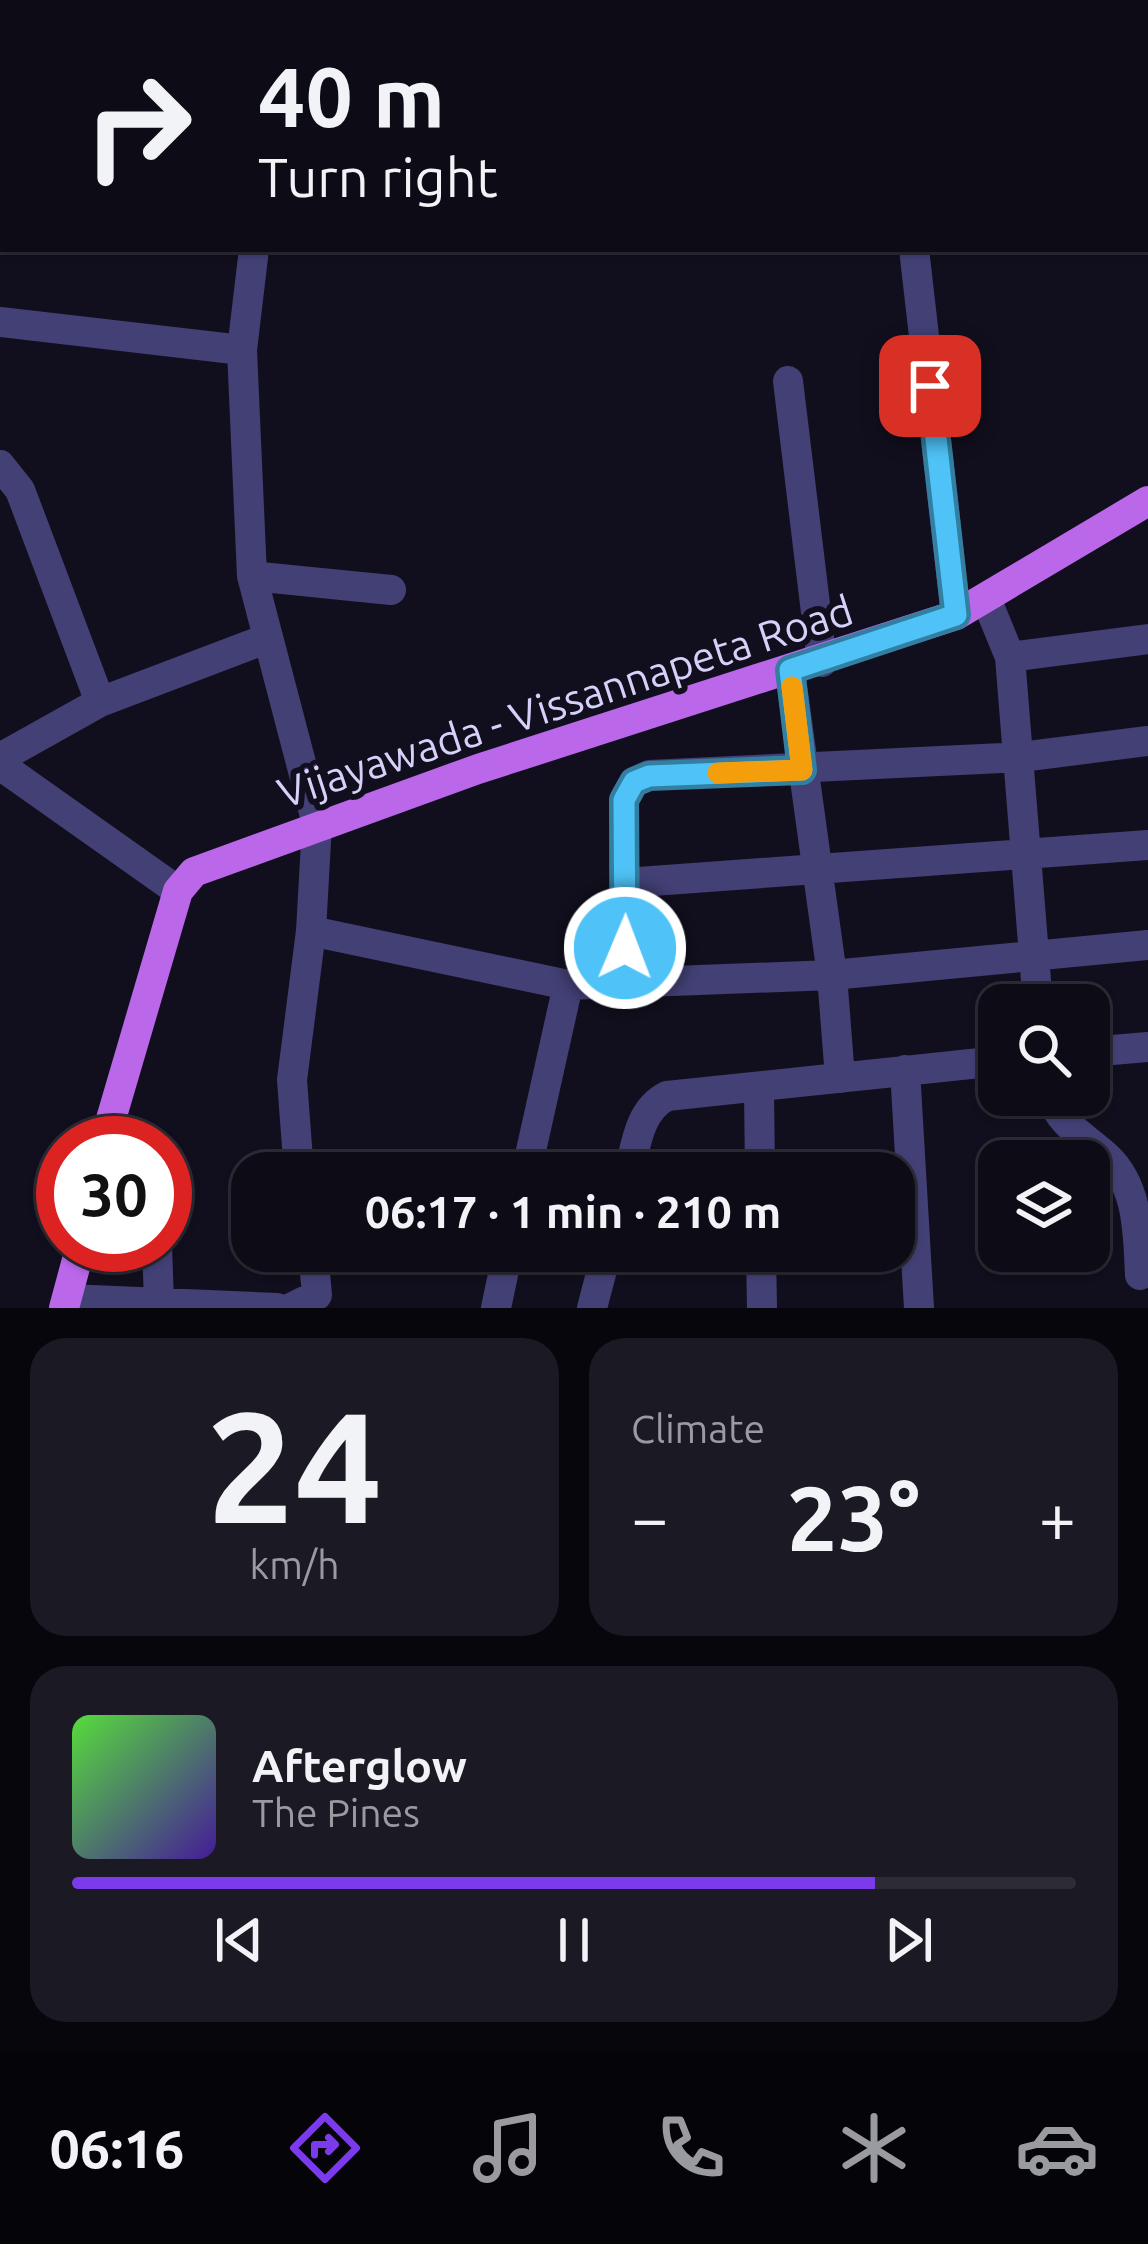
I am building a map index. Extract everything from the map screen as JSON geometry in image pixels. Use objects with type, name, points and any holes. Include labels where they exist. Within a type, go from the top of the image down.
[{"type":"main road","name":"Vijayawada - Vissannapeta Road","points":[[178,891],[194,872],[316,824],[956,615],[987,601],[1148,501]]},
{"type":"main road","points":[[113,1116],[178,891]]},
{"type":"main road","points":[[66,1303],[74,1272]]},
{"type":"street","points":[[254,252],[242,350],[252,576],[316,824],[311,931],[292,1080],[297,1152]]},
{"type":"street","points":[[914,252],[956,615]]},
{"type":"street","points":[[0,322],[242,350]]},
{"type":"street","points":[[788,381],[821,662]]},
{"type":"street","points":[[0,465],[20,490],[100,702]]},
{"type":"street","points":[[252,576],[392,590]]},
{"type":"street","points":[[987,601],[1010,657],[1030,857],[1036,984]]},
{"type":"street","points":[[1010,657],[1148,638]]},
{"type":"street","points":[[178,891],[0,762],[100,702],[266,639]]},
{"type":"street","points":[[790,670],[832,975],[840,1078]]},
{"type":"street","points":[[624,981],[624,800],[634,782],[649,776],[1021,757],[1148,741]]},
{"type":"street","points":[[625,883],[1030,857],[1148,844]]},
{"type":"street","points":[[311,931],[568,985],[832,975],[1033,952],[1148,945]]},
{"type":"street","points":[[531,1152],[568,985]]},
{"type":"street","points":[[1110,1050],[1148,1047]]},
{"type":"street","points":[[635,1152],[655,1102],[683,1093],[759,1090],[978,1063]]},
{"type":"street","points":[[905,1070],[920,1308]]},
{"type":"street","points":[[759,1090],[760,1152]]},
{"type":"street","points":[[1061,1116],[1068,1128],[1123,1176],[1136,1216],[1140,1275]]},
{"type":"street","points":[[158,1272],[159,1302]]},
{"type":"street","points":[[291,1308],[317,1295],[315,1272]]},
{"type":"street","points":[[496,1308],[504,1272]]},
{"type":"street","points":[[592,1308],[602,1272]]},
{"type":"street","points":[[761,1272],[762,1308]]},
{"type":"street","points":[[66,1303],[277,1308]]},
{"type":"slow traffic","points":[[718,773],[802,770],[792,687]]},
{"type":"route","points":[[625,948],[624,800],[634,782],[649,776],[802,770],[790,670],[956,615],[930,386]]}]
